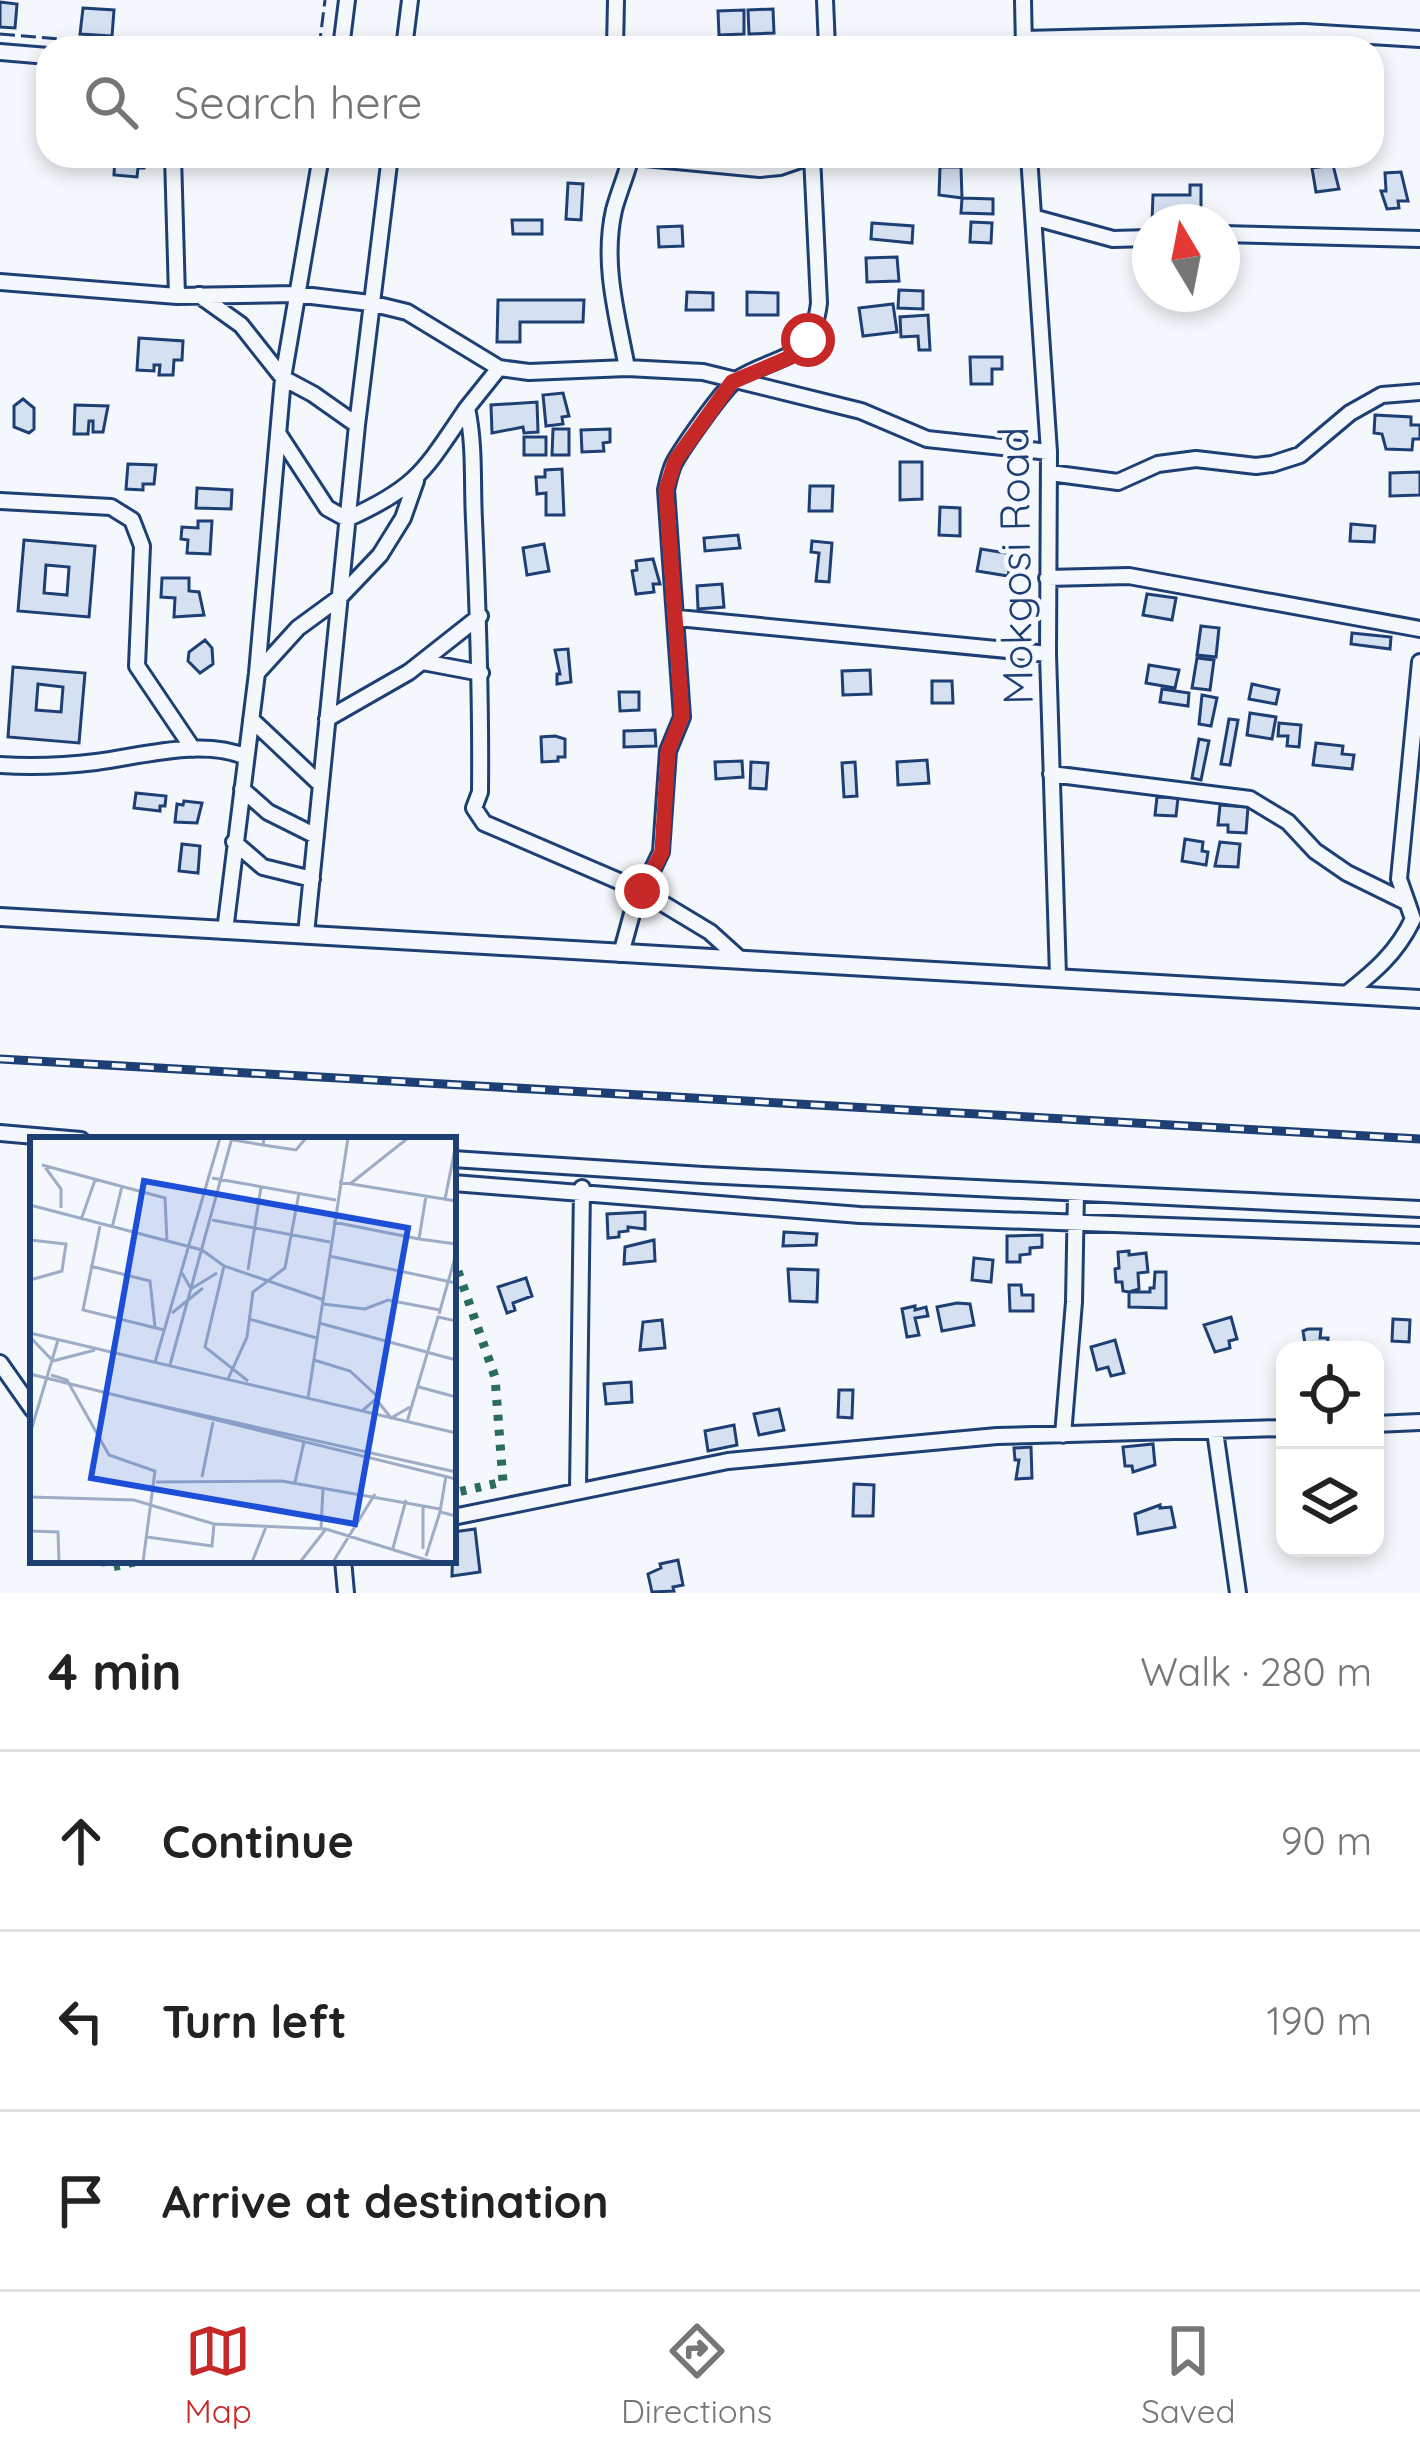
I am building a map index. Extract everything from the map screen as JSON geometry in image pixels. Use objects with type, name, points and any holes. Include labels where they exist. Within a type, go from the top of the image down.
[{"type":"street","points":[[342,36],[346,0]]},
{"type":"street","points":[[406,36],[410,0]]},
{"type":"street","points":[[615,36],[616,0]]},
{"type":"street","points":[[824,0],[826,36]]},
{"type":"street","points":[[1023,0],[1024,36]]},
{"type":"street","points":[[1202,36],[1304,32],[1370,36]]},
{"type":"street","points":[[1384,37],[1420,39]]},
{"type":"street","points":[[0,52],[36,55]]},
{"type":"street","points":[[173,168],[177,296]]},
{"type":"street","points":[[225,931],[257,673],[283,378],[319,168]]},
{"type":"street","points":[[306,934],[346,519],[388,168]]},
{"type":"street","points":[[626,168],[609,249],[611,287],[627,368]]},
{"type":"street","points":[[621,954],[642,891],[662,852],[668,751],[682,716],[666,490],[675,461],[732,382],[793,356],[817,323],[812,168]]},
{"type":"street","name":"Mokgosi Road","points":[[1030,168],[1049,452],[1048,654],[1058,976]]},
{"type":"street","points":[[1036,218],[1113,239],[1132,238]]},
{"type":"street","points":[[1240,234],[1420,239]]},
{"type":"street","points":[[0,282],[177,296],[295,294],[370,303],[424,321],[499,368],[703,372],[862,411],[940,442],[1049,452]]},
{"type":"street","points":[[199,295],[241,325],[283,378],[357,425]]},
{"type":"street","points":[[257,673],[298,628],[339,598],[392,541],[416,481],[499,368]]},
{"type":"street","points":[[1049,473],[1118,482],[1158,464],[1196,459],[1272,464],[1300,455],[1350,412],[1382,395],[1420,392]]},
{"type":"street","points":[[467,408],[475,442],[481,673],[480,792],[474,808],[484,823],[642,891],[710,932],[741,960]]},
{"type":"street","points":[[278,434],[327,508],[346,519]]},
{"type":"street","points":[[346,519],[393,498],[416,481]]},
{"type":"street","points":[[0,501],[111,507],[132,520],[142,546],[137,666],[193,749]]},
{"type":"street","points":[[1047,578],[1129,576],[1420,629]]},
{"type":"street","points":[[327,719],[423,662],[480,616]]},
{"type":"street","points":[[678,618],[1048,654]]},
{"type":"street","points":[[423,662],[481,673]]},
{"type":"street","points":[[1345,995],[1391,955],[1416,921],[1399,879],[1420,662]]},
{"type":"street","points":[[251,719],[321,785]]},
{"type":"street","points":[[0,765],[38,768],[193,749],[228,749],[246,757]]},
{"type":"street","points":[[1052,774],[1250,799],[1288,822],[1316,851],[1347,873],[1406,902]]},
{"type":"street","points":[[242,789],[268,812],[316,836]]},
{"type":"street","points":[[234,842],[263,867],[312,878]]},
{"type":"street","points":[[0,917],[1420,999]]},
{"type":"street","points":[[0,1133],[46,1137]]},
{"type":"street","points":[[456,1159],[1420,1209]]},
{"type":"street","points":[[578,1489],[581,1192],[589,1169]]},
{"type":"street","points":[[456,1184],[860,1215],[1420,1235]]},
{"type":"street","points":[[1064,1435],[1076,1193]]},
{"type":"street","points":[[0,1363],[30,1406]]},
{"type":"street","points":[[1384,1424],[1420,1422]]},
{"type":"street","points":[[456,1516],[728,1461],[997,1436],[1276,1428]]},
{"type":"street","points":[[1215,1431],[1238,1593]]},
{"type":"street","points":[[343,1563],[346,1593]]},
{"type":"building","points":[[0,2],[17,4],[15,28],[0,27]]},
{"type":"building","points":[[83,8],[114,10],[112,36],[80,34]]},
{"type":"building","points":[[773,9],[774,33],[749,34],[748,10]]},
{"type":"building","points":[[744,10],[744,34],[719,35],[718,11]]},
{"type":"building","points":[[114,168],[138,168],[137,177],[114,175]]},
{"type":"building","points":[[940,168],[961,168],[962,198],[939,195]]},
{"type":"building","points":[[1312,168],[1334,168],[1339,189],[1316,192]]},
{"type":"building","points":[[1401,172],[1408,201],[1387,209],[1381,191],[1386,191],[1385,173]]},
{"type":"building","points":[[568,183],[583,184],[581,220],[566,219]]},
{"type":"building","points":[[1190,185],[1201,185],[1201,204],[1153,204],[1153,195],[1190,195]]},
{"type":"building","points":[[962,198],[993,199],[993,214],[961,213]]},
{"type":"building","points":[[512,220],[542,220],[542,234],[513,234]]},
{"type":"building","points":[[971,222],[992,223],[991,243],[970,242]]},
{"type":"building","points":[[872,223],[913,226],[912,243],[871,239]]},
{"type":"building","points":[[682,226],[683,246],[659,247],[658,227]]},
{"type":"building","points":[[897,257],[899,281],[867,282],[866,258]]},
{"type":"building","points":[[899,290],[923,291],[923,309],[898,308]]},
{"type":"building","points":[[687,292],[713,293],[713,310],[686,310]]},
{"type":"building","points":[[747,292],[778,293],[778,315],[747,315]]},
{"type":"building","points":[[498,300],[584,300],[583,322],[520,322],[520,342],[497,342]]},
{"type":"building","points":[[893,304],[897,332],[863,336],[859,308]]},
{"type":"building","points":[[928,315],[930,350],[919,350],[918,336],[901,337],[900,317]]},
{"type":"building","points":[[139,338],[183,341],[182,360],[174,360],[173,375],[159,375],[160,365],[154,365],[154,371],[137,370]]},
{"type":"building","points":[[970,357],[1002,357],[1002,369],[992,369],[992,384],[971,384]]},
{"type":"building","points":[[563,393],[569,416],[562,417],[563,424],[546,426],[543,395]]},
{"type":"building","points":[[23,399],[34,408],[34,429],[29,433],[14,427],[14,406]]},
{"type":"building","points":[[537,402],[538,432],[524,433],[523,427],[492,433],[491,405]]},
{"type":"building","points":[[75,405],[108,406],[103,432],[93,432],[93,421],[89,421],[88,434],[74,434]]},
{"type":"building","points":[[1375,415],[1411,417],[1411,425],[1420,425],[1420,439],[1413,439],[1412,450],[1386,449],[1382,434],[1374,433]]},
{"type":"building","points":[[553,429],[569,429],[569,455],[552,455]]},
{"type":"building","points":[[610,429],[604,451],[582,452],[581,430]]},
{"type":"building","points":[[524,437],[546,437],[546,455],[524,455]]},
{"type":"building","points":[[900,462],[922,462],[922,499],[900,500]]},
{"type":"building","points":[[128,464],[156,465],[154,484],[143,484],[143,490],[126,489]]},
{"type":"building","points":[[562,469],[564,515],[546,515],[546,493],[537,494],[536,477],[545,477],[545,470]]},
{"type":"building","points":[[1420,472],[1420,495],[1390,496],[1390,473]]},
{"type":"building","points":[[810,486],[833,486],[832,511],[809,511]]},
{"type":"building","points":[[197,488],[232,490],[231,509],[196,508]]},
{"type":"building","points":[[940,507],[960,508],[960,536],[939,535]]},
{"type":"building","points":[[198,521],[212,521],[210,554],[187,553],[188,540],[181,539],[182,527],[198,528]]},
{"type":"building","points":[[1351,524],[1375,526],[1374,542],[1350,541]]},
{"type":"building","points":[[738,535],[740,548],[705,551],[704,538]]},
{"type":"building","points":[[24,540],[95,546],[89,617],[18,611]],"holes":[[[46,565],[69,567],[67,595],[44,593]]]},
{"type":"building","points":[[812,541],[832,543],[829,582],[816,581],[819,553],[811,552]]},
{"type":"building","points":[[544,544],[549,571],[527,575],[523,548]]},
{"type":"building","points":[[981,549],[1012,554],[1008,576],[977,571]]},
{"type":"building","points":[[653,559],[660,584],[653,584],[654,592],[636,594],[632,571],[637,570],[636,561]]},
{"type":"building","points":[[162,578],[189,578],[189,591],[199,592],[204,615],[174,617],[175,598],[161,597]]},
{"type":"building","points":[[722,584],[724,607],[698,609],[697,586]]},
{"type":"building","points":[[1147,594],[1176,598],[1172,620],[1143,615]]},
{"type":"building","points":[[1201,626],[1219,628],[1216,657],[1197,655]]},
{"type":"building","points":[[1352,633],[1391,637],[1390,649],[1351,644]]},
{"type":"building","points":[[205,640],[212,648],[213,664],[200,673],[188,661],[189,652]]},
{"type":"building","points":[[568,649],[571,682],[557,684],[555,650]]},
{"type":"building","points":[[1197,658],[1214,660],[1210,690],[1192,688]]},
{"type":"building","points":[[1149,665],[1179,670],[1175,688],[1146,683]]},
{"type":"building","points":[[13,667],[85,673],[79,743],[8,737]],"holes":[[[38,684],[63,687],[61,712],[36,710]]]},
{"type":"building","points":[[870,670],[871,694],[843,695],[842,671]]},
{"type":"building","points":[[932,681],[952,681],[953,703],[932,703]]},
{"type":"building","points":[[1252,684],[1279,690],[1276,704],[1249,699]]},
{"type":"building","points":[[1162,689],[1189,693],[1188,706],[1160,702]]},
{"type":"building","points":[[619,692],[639,692],[639,710],[620,711]]},
{"type":"building","points":[[1202,695],[1217,698],[1211,726],[1199,724]]},
{"type":"building","points":[[1250,713],[1276,717],[1272,739],[1247,735]]},
{"type":"building","points":[[1229,719],[1238,720],[1230,765],[1221,764]]},
{"type":"building","points":[[1279,723],[1301,725],[1299,747],[1287,746],[1288,736],[1278,736]]},
{"type":"building","points":[[655,730],[656,746],[624,747],[624,731]]},
{"type":"building","points":[[541,737],[565,739],[565,757],[542,762]]},
{"type":"building","points":[[1199,739],[1209,741],[1201,780],[1192,778]]},
{"type":"building","points":[[1316,743],[1343,746],[1342,754],[1354,755],[1352,769],[1313,765]]},
{"type":"building","points":[[927,760],[929,783],[898,785],[897,762]]},
{"type":"building","points":[[742,761],[743,777],[716,779],[715,762]]},
{"type":"building","points":[[751,762],[768,763],[766,789],[750,788]]},
{"type":"building","points":[[855,762],[857,796],[844,797],[842,763]]},
{"type":"building","points":[[136,793],[166,796],[165,806],[160,811],[134,808]]},
{"type":"building","points":[[1157,797],[1178,798],[1176,816],[1155,815]]},
{"type":"building","points":[[202,803],[197,823],[175,822],[177,804]]},
{"type":"building","points":[[1220,805],[1248,807],[1246,833],[1228,832],[1228,825],[1218,825]]},
{"type":"building","points":[[1185,839],[1203,842],[1202,851],[1208,852],[1206,865],[1182,861]]},
{"type":"building","points":[[1220,842],[1240,844],[1238,867],[1215,866]]},
{"type":"building","points":[[182,844],[200,846],[198,873],[179,871]]},
{"type":"building","points":[[645,1212],[645,1229],[628,1227],[619,1237],[608,1238],[607,1214]]},
{"type":"building","points":[[784,1232],[817,1234],[816,1245],[783,1246]]},
{"type":"building","points":[[1042,1235],[1042,1247],[1030,1248],[1030,1254],[1020,1255],[1020,1262],[1007,1262],[1007,1236]]},
{"type":"building","points":[[654,1240],[655,1261],[624,1264],[625,1247]]},
{"type":"building","points":[[1129,1251],[1129,1255],[1146,1253],[1148,1272],[1138,1273],[1139,1289],[1129,1292],[1123,1291],[1122,1282],[1116,1282],[1115,1269],[1119,1268],[1118,1252]]},
{"type":"building","points":[[974,1258],[993,1260],[991,1282],[972,1280]]},
{"type":"building","points":[[788,1269],[818,1270],[817,1302],[790,1301]]},
{"type":"building","points":[[1155,1272],[1166,1272],[1166,1308],[1129,1307],[1129,1292],[1150,1292]]},
{"type":"building","points":[[526,1278],[532,1296],[513,1303],[515,1310],[507,1313],[498,1287]]},
{"type":"building","points":[[1009,1285],[1021,1285],[1022,1295],[1033,1295],[1033,1311],[1010,1311]]},
{"type":"building","points":[[970,1304],[974,1325],[942,1331],[937,1307]]},
{"type":"building","points":[[915,1306],[915,1310],[926,1307],[928,1316],[915,1318],[919,1335],[907,1337],[902,1309]]},
{"type":"building","points":[[1231,1317],[1237,1339],[1229,1341],[1230,1348],[1215,1352],[1204,1325]]},
{"type":"building","points":[[1393,1319],[1410,1320],[1409,1342],[1392,1341]]},
{"type":"building","points":[[662,1320],[665,1348],[640,1350],[643,1322]]},
{"type":"building","points":[[1321,1329],[1320,1338],[1328,1341],[1305,1341],[1303,1331]]},
{"type":"building","points":[[1115,1340],[1124,1373],[1111,1376],[1108,1367],[1097,1370],[1091,1347]]},
{"type":"building","points":[[631,1382],[632,1402],[606,1404],[604,1384]]},
{"type":"building","points":[[839,1390],[853,1390],[852,1418],[838,1417]]},
{"type":"building","points":[[779,1409],[784,1430],[759,1435],[754,1414]]},
{"type":"building","points":[[734,1425],[737,1445],[708,1451],[705,1431]]},
{"type":"building","points":[[1153,1444],[1155,1465],[1133,1472],[1132,1466],[1125,1466],[1123,1447]]},
{"type":"building","points":[[1031,1447],[1032,1478],[1016,1479],[1019,1460],[1015,1460],[1014,1448]]},
{"type":"building","points":[[854,1484],[874,1485],[873,1516],[853,1516]]},
{"type":"building","points":[[1160,1505],[1171,1507],[1175,1527],[1138,1534],[1135,1514]]},
{"type":"building","points":[[475,1529],[480,1572],[452,1576],[456,1532]]},
{"type":"building","points":[[678,1560],[683,1585],[673,1587],[674,1591],[652,1592],[648,1574],[661,1568],[660,1564]]},
{"type":"railway","points":[[0,1059],[1420,1139]]},
{"type":"hedge","points":[[456,1266],[495,1377],[503,1482],[456,1492]]},
{"type":"hedge","points":[[106,1563],[107,1568],[130,1563]]},
{"type":"fence","points":[[320,36],[325,0]]},
{"type":"fence","points":[[0,34],[36,37]]},
{"type":"route","points":[[642,891],[662,852],[668,751],[682,716],[666,490],[670,474],[702,419],[732,382],[793,356],[808,340]]}]
